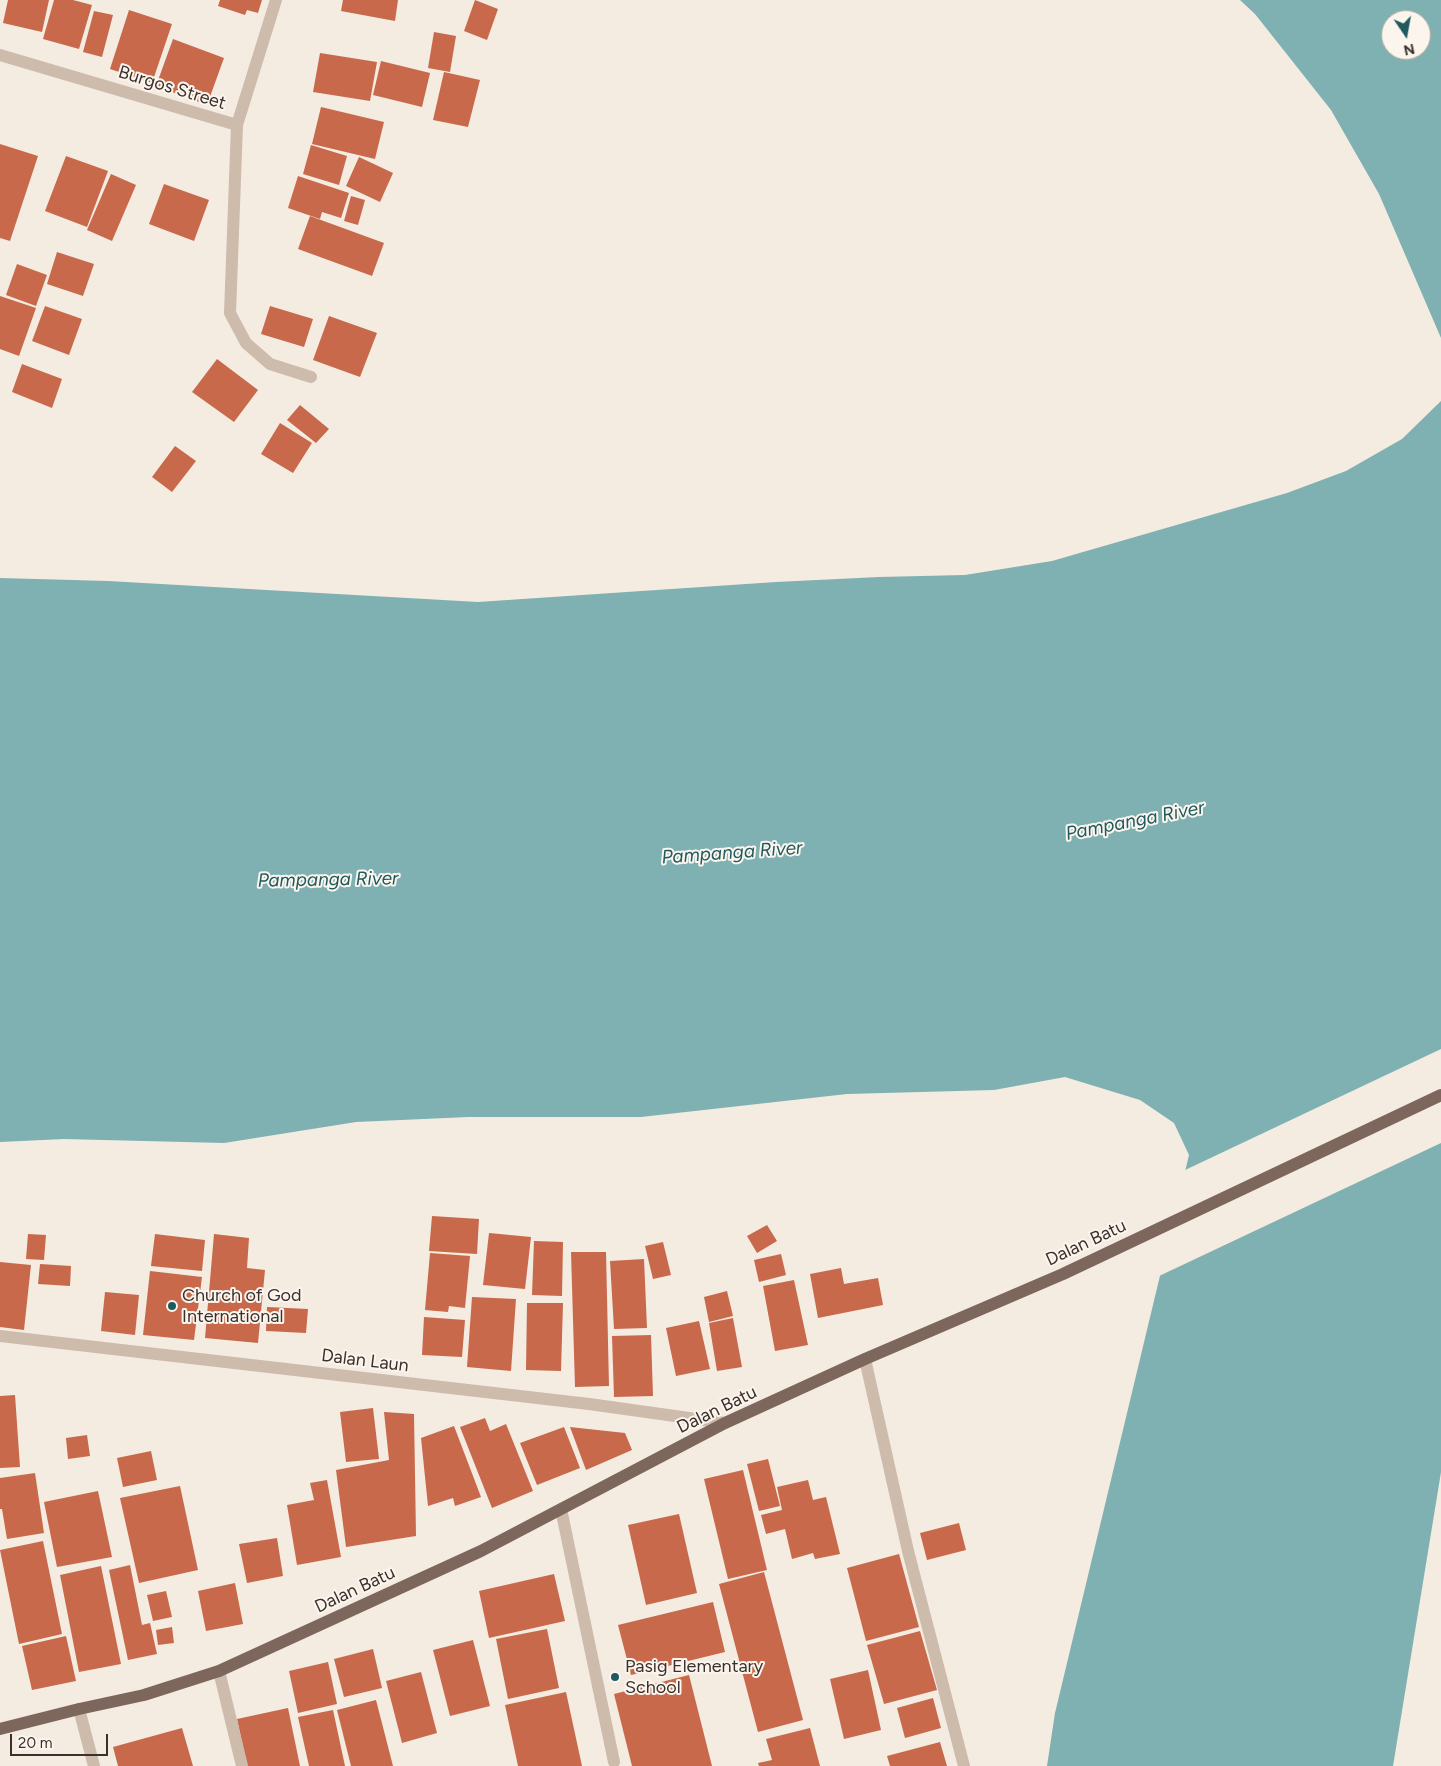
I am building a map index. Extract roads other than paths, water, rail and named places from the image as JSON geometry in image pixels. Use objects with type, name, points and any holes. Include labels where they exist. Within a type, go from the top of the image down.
[{"type":"main road","name":"Dalan Batu","points":[[0,1729],[144,1695],[219,1671],[481,1551],[725,1423],[865,1359],[1063,1274],[1441,1095]]},
{"type":"street","name":"Burgos Street","points":[[0,55],[238,125],[276,0]]},
{"type":"street","points":[[238,125],[230,313],[246,343],[270,364],[311,377]]},
{"type":"street","name":"Dalan Laun","points":[[0,1336],[589,1404],[725,1423]]},
{"type":"street","points":[[865,1359],[908,1551],[964,1766]]},
{"type":"street","points":[[561,1509],[614,1762]]},
{"type":"street","points":[[219,1671],[242,1766]]},
{"type":"street","points":[[79,1709],[94,1766]]},
{"type":"water","points":[[1240,0],[1441,0],[1441,338],[1379,194],[1331,110],[1255,14]]},
{"type":"water","name":"Pampanga River","points":[[1441,401],[1441,1472],[1393,1766],[1047,1766],[1055,1713],[1189,1155],[1174,1123],[1140,1100],[1065,1077],[994,1090],[847,1094],[641,1117],[468,1117],[356,1122],[224,1143],[64,1139],[0,1142],[0,578],[108,581],[478,602],[776,582],[965,575],[1052,561],[1287,493],[1346,471],[1402,439]]},
{"type":"place","name":"Church of God International","points":[[172,1306]]},
{"type":"place","name":"Pasig Elementary School","points":[[615,1677]]}]
